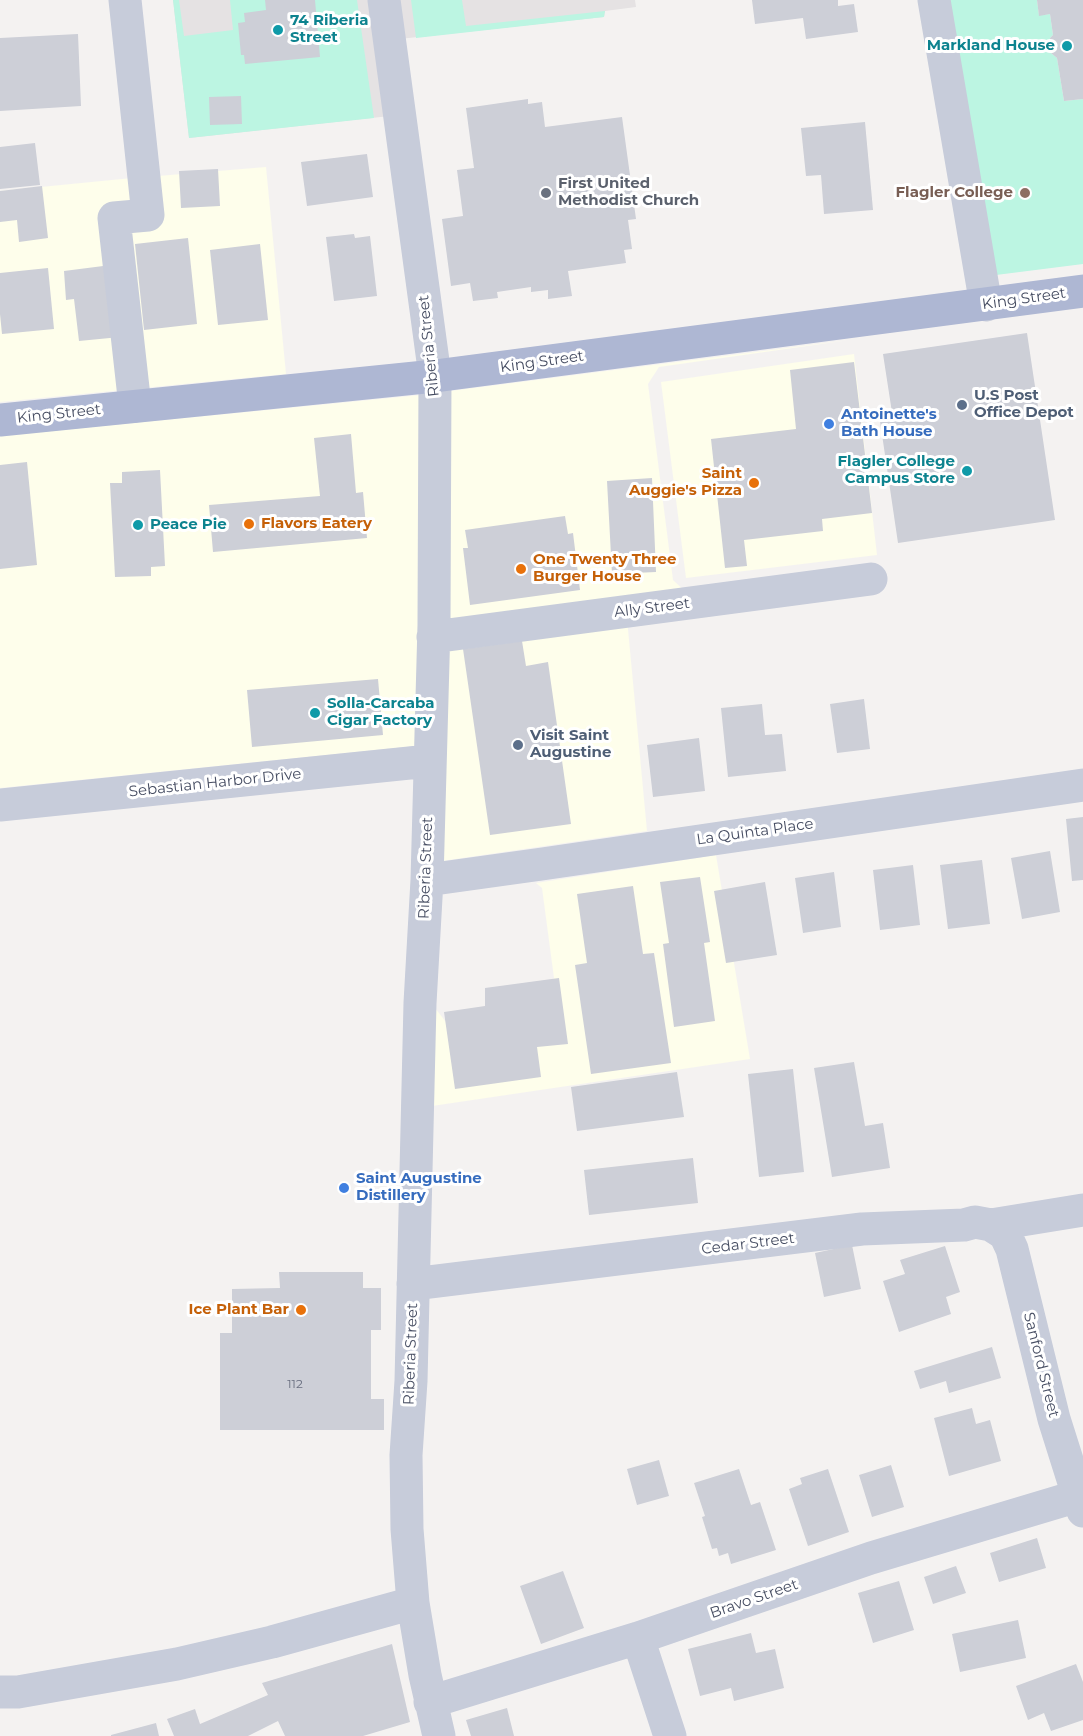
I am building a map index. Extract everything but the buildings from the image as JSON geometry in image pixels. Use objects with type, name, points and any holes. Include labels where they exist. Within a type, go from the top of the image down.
[{"type":"main road","name":"King Street","points":[[0,420],[435,376],[1083,291]]},
{"type":"street","points":[[125,0],[148,215],[114,218],[135,406]]},
{"type":"street","name":"Riberia Street","points":[[384,0],[435,376],[433,637],[420,1003],[411,1382],[406,1455],[407,1529],[413,1603],[430,1702],[439,1736]]},
{"type":"street","points":[[934,0],[986,305]]},
{"type":"street","name":"Ally Street","points":[[433,637],[872,579]]},
{"type":"street","name":"Sebastian Harbor Drive","points":[[0,805],[429,761]]},
{"type":"street","name":"La Quinta Place","points":[[426,880],[1083,785]]},
{"type":"street","name":"Cedar Street","points":[[413,1284],[862,1229],[964,1225],[975,1222],[991,1225],[1083,1210]]},
{"type":"street","name":"Sanford Street","points":[[991,1225],[1005,1234],[1012,1249],[1054,1419],[1081,1504]]},
{"type":"street","name":"Bravo Street","points":[[430,1702],[638,1638],[872,1558],[1081,1504]]},
{"type":"street","points":[[0,1692],[18,1692],[177,1664],[272,1642],[413,1603]]},
{"type":"street","points":[[638,1638],[670,1736]]},
{"type":"shaded area","points":[[173,0],[635,0],[636,7],[605,11],[604,17],[390,40],[399,115],[189,138]]},
{"type":"shaded area","points":[[266,167],[286,374],[0,402],[0,191]]},
{"type":"shaded area","points":[[849,340],[659,367],[648,384],[673,580],[687,593],[626,608],[647,831],[442,861],[450,391]]},
{"type":"shaded area","points":[[854,354],[877,555],[686,578],[661,382]]},
{"type":"shaded area","points":[[421,395],[415,746],[0,788],[0,436]]},
{"type":"shaded area","points":[[716,855],[750,1059],[432,1106],[435,1008],[449,1026],[542,995],[554,978],[542,888],[536,883]]},
{"type":"green space","points":[[173,0],[179,0],[184,36],[233,30],[230,0],[357,0],[374,118],[189,138]]},
{"type":"green space","points":[[411,0],[462,0],[466,26],[605,11],[604,17],[416,38]]},
{"type":"green space","name":"Flagler College","points":[[946,0],[1037,0],[1039,15],[1050,14],[1053,35],[1050,38],[1051,53],[1057,58],[1064,101],[1083,99],[1083,264],[996,275]]},
{"type":"place","name":"74 Riberia Street","points":[[278,30]]},
{"type":"place","name":"Markland House","points":[[1067,46]]},
{"type":"place","name":"First United Methodist Church","points":[[546,193]]},
{"type":"place","name":"Flagler College","points":[[1025,193]]},
{"type":"place","name":"U.S Post Office Depot","points":[[962,405]]},
{"type":"place","name":"Antoinette's Bath House","points":[[829,424]]},
{"type":"place","name":"Flagler College Campus Store","points":[[967,471]]},
{"type":"place","name":"Saint Auggie's Pizza","points":[[754,483]]},
{"type":"place","name":"Flavors Eatery","points":[[249,524]]},
{"type":"place","name":"Peace Pie","points":[[138,525]]},
{"type":"place","name":"One Twenty Three Burger House","points":[[521,569]]},
{"type":"place","name":"Solla-Carcaba Cigar Factory","points":[[315,713]]},
{"type":"place","name":"Visit Saint Augustine","points":[[518,745]]},
{"type":"place","name":"Saint Augustine Distillery","points":[[344,1188]]},
{"type":"place","name":"Ice Plant Bar","points":[[301,1310]]}]
